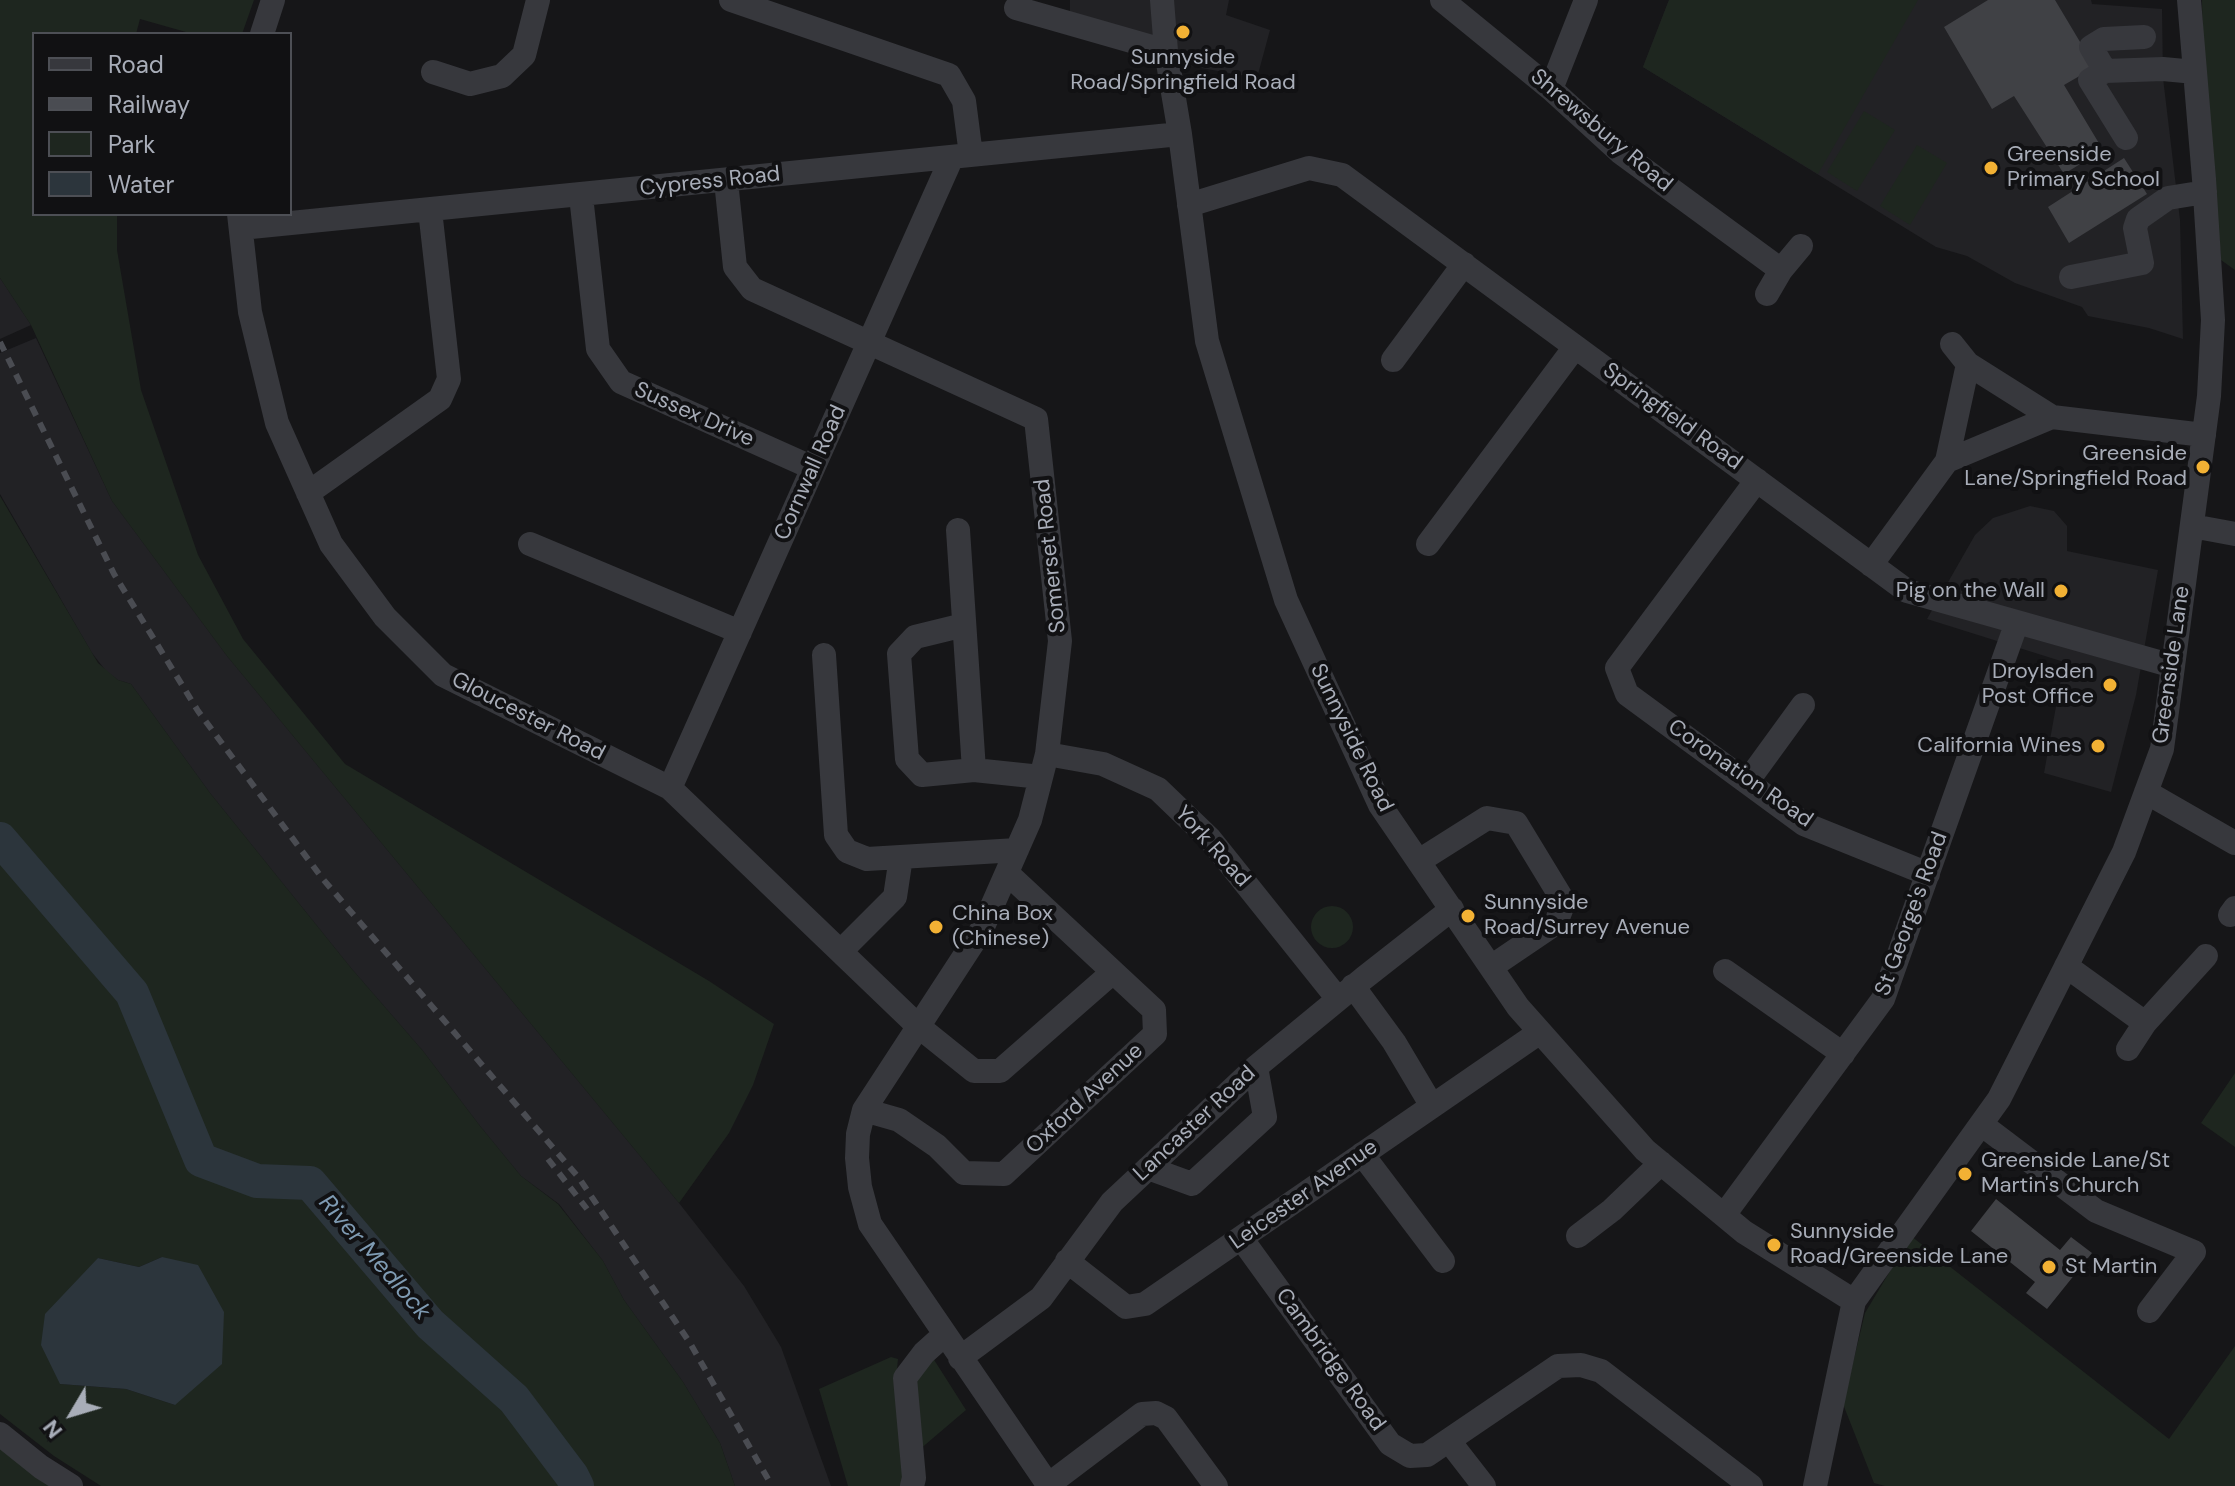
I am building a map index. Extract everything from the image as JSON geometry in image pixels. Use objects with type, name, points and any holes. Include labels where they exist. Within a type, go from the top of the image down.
[{"type":"street","points":[[263,32],[273,0]]},
{"type":"street","points":[[433,72],[470,84],[502,76],[524,55],[538,0]]},
{"type":"street","points":[[731,0],[949,75],[964,101],[961,156]]},
{"type":"street","name":"Sunnyside Road","points":[[1162,0],[1166,51],[1207,341],[1286,600],[1380,805],[1518,1007],[1645,1150],[1744,1232],[1854,1301]]},
{"type":"street","name":"Shrewsbury Road","points":[[1442,0],[1551,89],[1620,152],[1781,270]]},
{"type":"street","points":[[1551,89],[1586,0]]},
{"type":"street","name":"Greenside Lane","points":[[1815,1486],[1854,1301],[1999,1099],[2124,852],[2162,749],[2209,396],[2213,320],[2189,0]]},
{"type":"street","points":[[1016,8],[1166,51]]},
{"type":"street","points":[[2105,71],[2091,47],[2104,39],[2144,37]]},
{"type":"street","points":[[2126,138],[2090,80],[2105,71],[2163,69],[2195,72]]},
{"type":"street","name":"Cypress Road","points":[[240,221],[430,210],[1180,134]]},
{"type":"street","name":"Cornwall Road","points":[[670,788],[868,344],[961,156]]},
{"type":"street","name":"Springfield Road","points":[[1189,205],[1309,168],[1342,175],[1907,591],[2173,666]]},
{"type":"street","name":"Somerset Road","points":[[726,181],[735,267],[752,289],[1036,419],[1060,641],[1044,765],[1030,820],[982,929],[864,1110],[858,1134],[857,1158],[860,1187],[870,1224],[1048,1485]]},
{"type":"street","points":[[2071,277],[2142,263],[2135,228],[2138,219],[2168,198],[2205,192]]},
{"type":"street","name":"Sussex Drive","points":[[581,196],[598,349],[621,382],[813,468]]},
{"type":"street","points":[[308,493],[440,399],[449,379],[430,210]]},
{"type":"street","name":"Gloucester Road","points":[[240,221],[250,312],[277,423],[308,493],[331,544],[385,617],[443,675],[670,788],[918,1026],[974,1071],[1000,1071],[1113,972]]},
{"type":"street","points":[[1767,294],[1781,270],[1801,246]]},
{"type":"street","points":[[1393,360],[1464,264]]},
{"type":"street","points":[[1952,344],[1968,364],[2052,417],[2204,435]]},
{"type":"street","points":[[1428,544],[1575,347]]},
{"type":"street","points":[[1871,565],[1947,461],[1968,364]]},
{"type":"street","points":[[1947,461],[2052,417]]},
{"type":"street","name":"Coronation Road","points":[[1757,480],[1617,668],[1627,694],[1804,824],[1928,874]]},
{"type":"street","points":[[2192,526],[2235,534]]},
{"type":"street","points":[[958,530],[974,770]]},
{"type":"street","points":[[530,544],[740,632]]},
{"type":"street","name":"St George's Road","points":[[1724,1215],[1883,999],[2017,622]]},
{"type":"street","name":"York Road","points":[[964,625],[915,637],[899,654],[907,759],[922,775],[1044,765],[1103,764],[1158,789],[1210,839],[1345,993],[1394,1042],[1432,1106]]},
{"type":"street","points":[[824,655],[836,835],[847,851],[867,859],[1017,850]]},
{"type":"street","points":[[1747,782],[1803,705]]},
{"type":"street","points":[[2146,792],[2235,843]]},
{"type":"street","points":[[1419,861],[1487,818],[1516,823],[1564,902],[1556,923],[1491,967]]},
{"type":"street","points":[[841,951],[895,897],[901,857]]},
{"type":"street","name":"Oxford Avenue","points":[[864,1110],[899,1120],[937,1146],[964,1173],[1004,1174],[1155,1034],[1154,1010],[1008,874]]},
{"type":"street","name":"Lancaster Road","points":[[960,1358],[1041,1298],[1112,1202],[1256,1067],[1452,909]]},
{"type":"street","points":[[2128,1049],[2145,1023],[2206,956]]},
{"type":"street","points":[[2066,966],[2145,1023]]},
{"type":"street","points":[[1725,971],[1843,1054]]},
{"type":"street","name":"Leicester Avenue","points":[[1067,1261],[1126,1307],[1145,1304],[1540,1032]]},
{"type":"street","points":[[1148,1168],[1192,1184],[1265,1117],[1256,1067]]},
{"type":"street","points":[[1981,1124],[2096,1211],[2194,1252],[2149,1311]]},
{"type":"street","points":[[1362,1154],[1443,1261]]},
{"type":"street","points":[[1578,1236],[1612,1210],[1661,1163]]},
{"type":"street","name":"Cambridge Road","points":[[1241,1238],[1390,1444],[1410,1456],[1427,1455],[1558,1366],[1581,1365],[1601,1371],[1751,1486]]},
{"type":"street","points":[[912,1486],[914,1478],[905,1378],[924,1353],[944,1335]]},
{"type":"street","points":[[1048,1485],[1142,1414],[1156,1413],[1166,1418],[1216,1486]]},
{"type":"street","points":[[0,1434],[71,1486]]},
{"type":"street","points":[[1449,1441],[1484,1486]]},
{"type":"shaded area","points":[[1070,0],[1229,0],[1226,15],[1270,30],[1257,78],[1179,64],[1070,14]]},
{"type":"shaded area","name":"Greenside Primary School","points":[[1669,0],[2091,0],[2092,4],[2162,9],[2163,78],[2180,220],[2183,339],[2149,328],[2088,316],[2082,307],[2015,283],[1967,256],[1936,247],[1643,67]]},
{"type":"shaded area","points":[[0,278],[31,325],[0,339]]},
{"type":"shaded area","points":[[36,338],[112,501],[227,656],[679,1203],[744,1286],[781,1347],[831,1486],[735,1486],[720,1443],[683,1382],[624,1300],[603,1261],[559,1204],[521,1176],[480,1126],[423,1051],[351,968],[210,793],[131,684],[118,680],[106,671],[92,653],[0,494],[0,353]]},
{"type":"shaded area","points":[[2030,506],[2054,511],[2067,526],[2067,551],[2158,570],[2136,695],[2111,792],[2044,773],[2064,662],[1927,619],[1975,535],[1993,518]]},
{"type":"green space","points":[[0,0],[254,0],[243,32],[186,32],[140,19],[137,32],[32,32],[32,216],[117,216],[117,250],[141,390],[198,555],[243,639],[345,764],[709,981],[774,1024],[753,1085],[729,1133],[679,1203],[227,656],[112,501],[31,325],[0,278]]},
{"type":"green space","points":[[1669,0],[1918,0],[1818,174],[1643,67]]},
{"type":"green space","points":[[2202,0],[2235,0],[2235,270],[2221,260],[2203,55]]},
{"type":"green space","points":[[1864,111],[1895,130],[1857,191],[1827,172]]},
{"type":"green space","points":[[1917,145],[1947,163],[1910,225],[1880,206]]},
{"type":"green space","points":[[0,496],[98,663],[118,680],[131,684],[210,793],[351,968],[423,1051],[480,1126],[521,1176],[558,1204],[603,1261],[624,1300],[683,1382],[720,1443],[735,1486],[101,1486],[54,1456],[0,1414]],"holes":[[[162,1257],[175,1405],[126,1389],[60,1384],[98,1258],[139,1267]]]},
{"type":"green space","points":[[1332,906],[1347,912],[1353,927],[1347,942],[1332,948],[1317,942],[1311,927],[1317,912]]},
{"type":"green space","points":[[2235,1073],[2235,1147],[2201,1123]]},
{"type":"green space","points":[[1911,1236],[2169,1439],[2235,1346],[2235,1486],[1885,1486],[1874,1483],[1843,1404],[1865,1313]]},
{"type":"green space","points":[[931,1355],[966,1410],[919,1450],[912,1382]]},
{"type":"green space","points":[[891,1357],[898,1359],[896,1379],[903,1486],[848,1486],[819,1389]]},
{"type":"green space","points":[[0,1448],[51,1486],[0,1486]]},
{"type":"water","points":[[162,1257],[198,1265],[224,1312],[222,1364],[175,1405],[126,1389],[60,1384],[41,1345],[45,1314],[98,1258],[139,1267]]},
{"type":"building","points":[[1988,0],[2055,0],[2095,67],[2064,85],[2103,150],[2064,174],[2014,96],[1992,109],[1944,27]]},
{"type":"building","points":[[2124,158],[2147,194],[2069,243],[2048,207]]},
{"type":"building","name":"St Martin","points":[[1996,1199],[2060,1250],[2071,1237],[2092,1253],[2047,1309],[2026,1293],[2035,1282],[1971,1231]]},
{"type":"waterway","name":"River Medlock","points":[[0,839],[132,993],[201,1160],[257,1181],[310,1183],[430,1324],[514,1399],[577,1486]]},
{"type":"railway","points":[[0,342],[114,574],[198,711],[322,878],[579,1178],[690,1343],[772,1486]]},
{"type":"railway","points":[[548,1159],[587,1209]]},
{"type":"place","name":"Sunnyside Road/Springfield Road","points":[[1183,32]]},
{"type":"place","name":"Greenside Primary School","points":[[1991,168]]},
{"type":"place","name":"Greenside Lane/Springfield Road","points":[[2203,467]]},
{"type":"place","name":"Pig on the Wall","points":[[2061,591]]},
{"type":"place","name":"Droylsden Post Office","points":[[2110,685]]},
{"type":"place","name":"California Wines","points":[[2098,746]]},
{"type":"place","name":"Sunnyside Road/Surrey Avenue","points":[[1468,916]]},
{"type":"place","name":"China Box (Chinese)","points":[[936,927]]},
{"type":"place","name":"Greenside Lane/St Martin's Church","points":[[1965,1174]]},
{"type":"place","name":"Sunnyside Road/Greenside Lane","points":[[1774,1245]]},
{"type":"place","name":"St Martin","points":[[2049,1267]]}]
